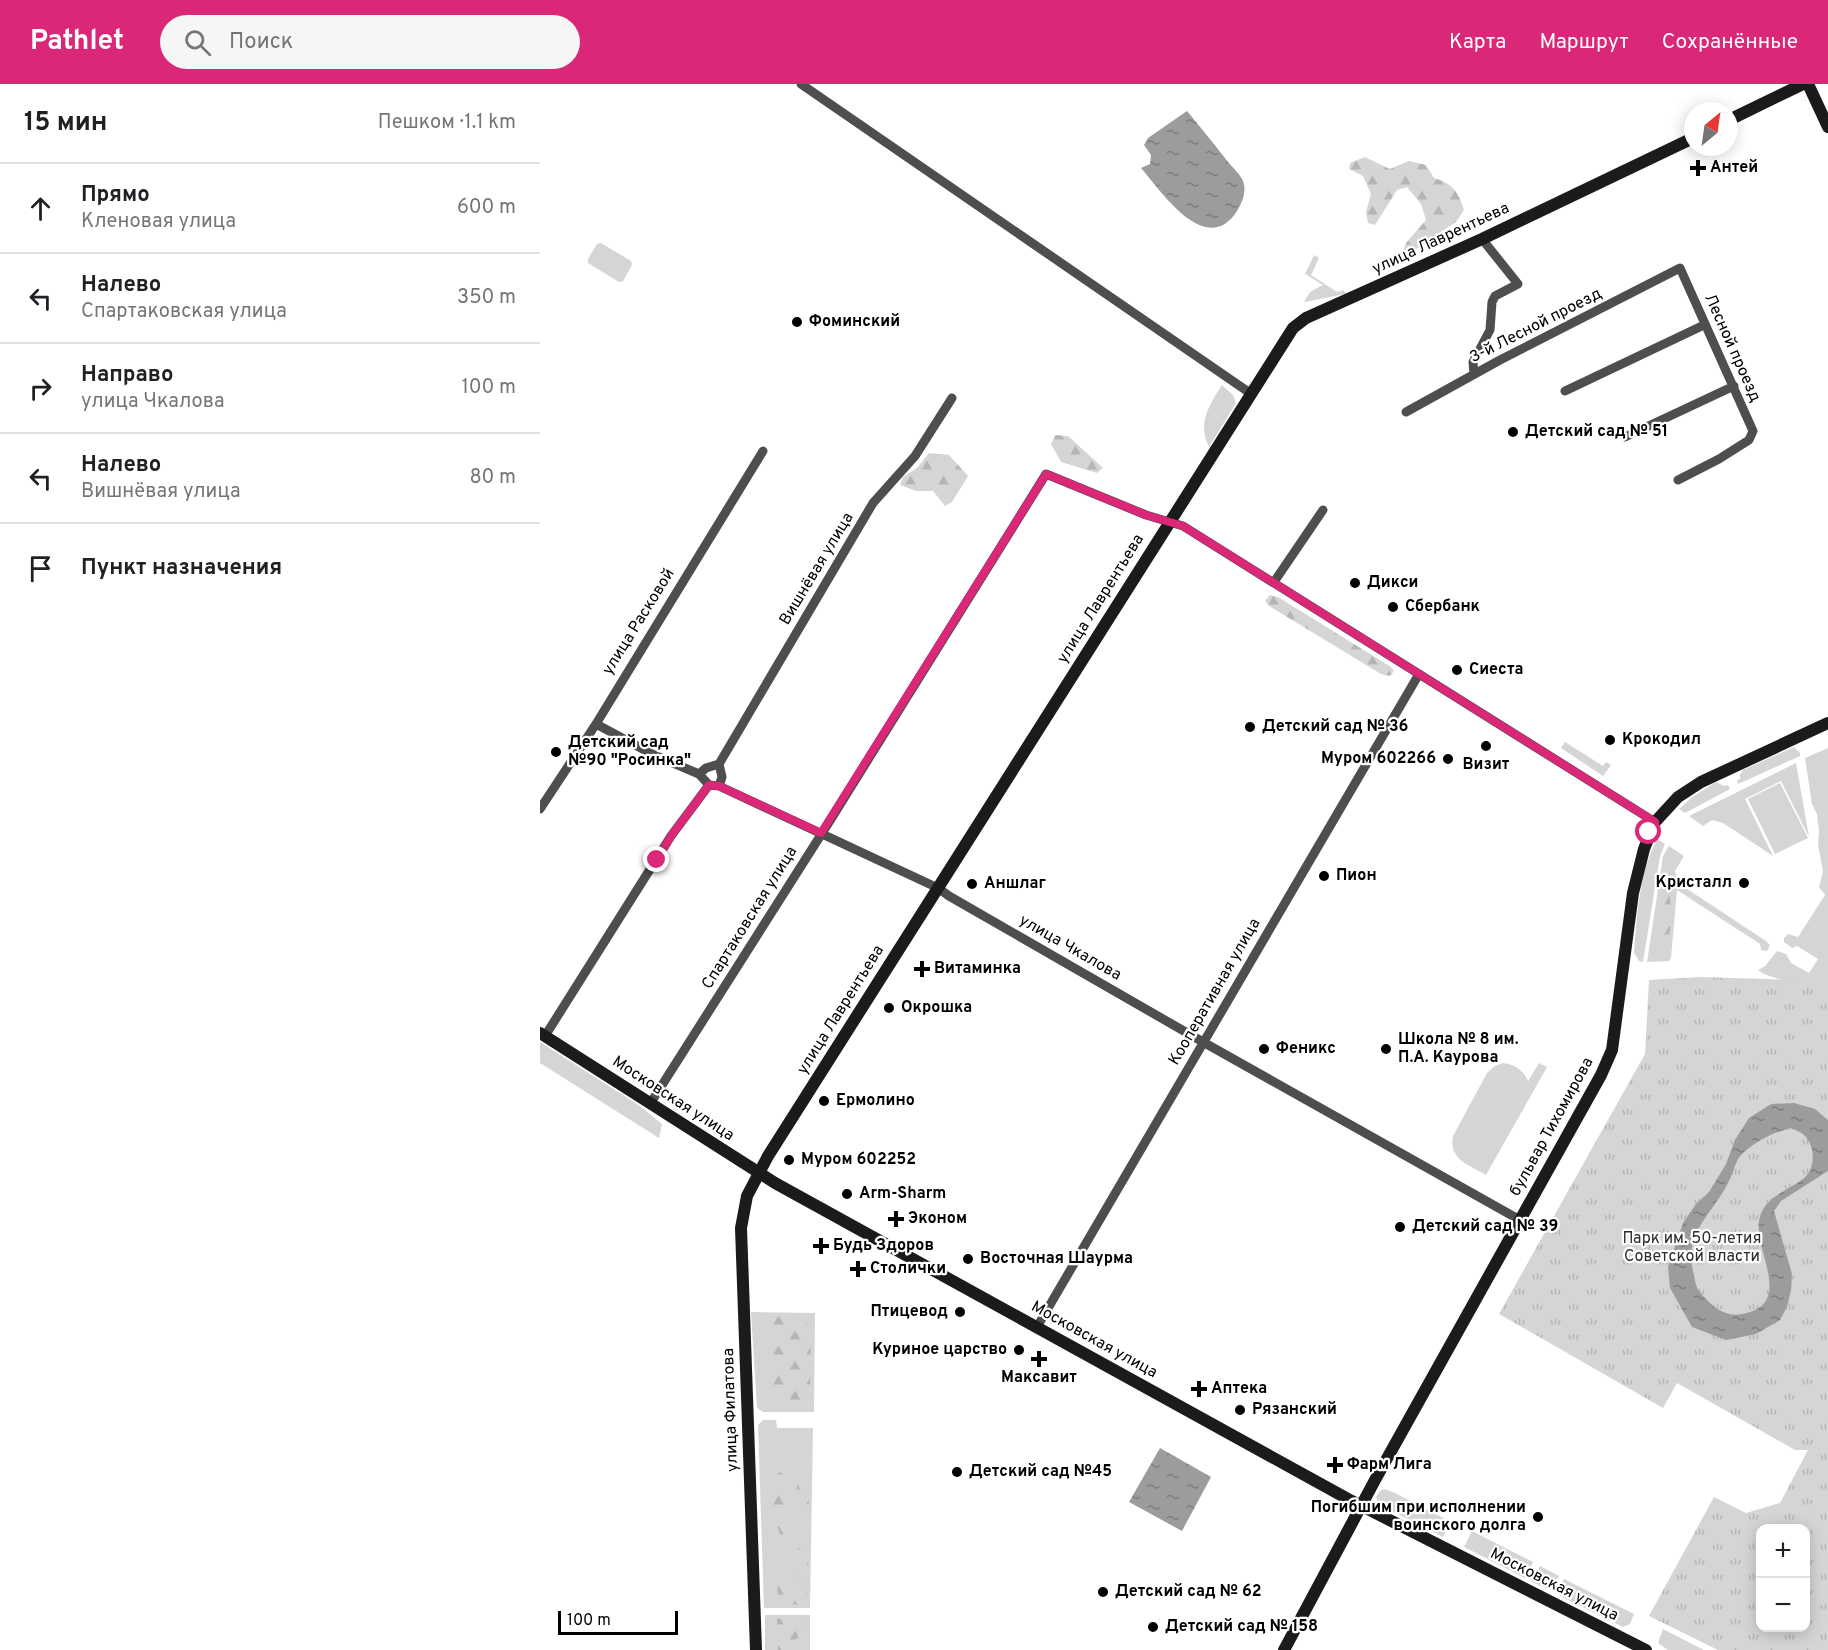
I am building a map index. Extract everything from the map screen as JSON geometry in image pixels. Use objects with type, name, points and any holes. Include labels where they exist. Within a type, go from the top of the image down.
[{"type":"street","points":[[801,84],[1250,393]]},
{"type":"street","points":[[1738,116],[1805,84],[1828,127]]},
{"type":"street","name":"улица Лаврентьева","points":[[758,1173],[1293,328],[1306,318],[1482,239],[1684,142]]},
{"type":"street","points":[[1474,374],[1473,362],[1490,330],[1492,302],[1495,297],[1518,284],[1482,239]]},
{"type":"street","name":"3-й Лесной проезд","points":[[1406,412],[1474,374],[1680,268]]},
{"type":"street","name":"Лесной проезд","points":[[1678,480],[1749,440],[1753,431],[1680,268]]},
{"type":"street","points":[[1565,391],[1704,325]]},
{"type":"street","points":[[1625,437],[1734,386]]},
{"type":"street","name":"Вишнёвая улица","points":[[719,764],[873,503],[915,456],[952,398]]},
{"type":"street","name":"улица Расковой","points":[[540,809],[596,724],[763,451]]},
{"type":"street","name":"Спартаковская улица","points":[[650,1104],[1046,474],[1146,515],[1169,522]]},
{"type":"street","points":[[1274,582],[1323,510]]},
{"type":"street","points":[[1169,522],[1183,526],[1274,582],[1655,822]]},
{"type":"street","name":"Кооперативная улица","points":[[1037,1327],[1419,674]]},
{"type":"street","name":"бульвар Тихомирова","points":[[1284,1650],[1361,1506],[1602,1075],[1611,1050],[1633,893],[1644,849],[1655,822],[1678,797],[1701,782],[1828,723]]},
{"type":"street","name":"улица Чкалова","points":[[596,724],[654,755],[699,774],[714,786],[938,888],[1203,1042],[1520,1220]]},
{"type":"street","points":[[542,1035],[671,836],[722,777],[719,764],[706,768],[699,774]]},
{"type":"street","name":"Московская улица","points":[[542,1035],[758,1173],[1361,1506],[1646,1650]]},
{"type":"street","name":"улица Филатова","points":[[756,1650],[741,1228],[747,1196],[758,1173]]},
{"type":"green space","points":[[1365,157],[1390,169],[1409,161],[1426,165],[1434,178],[1454,189],[1464,210],[1456,222],[1411,253],[1403,252],[1406,243],[1426,220],[1421,204],[1407,187],[1397,190],[1375,225],[1368,223],[1366,212],[1371,194],[1363,176],[1349,169],[1350,163]]},
{"type":"green space","points":[[601,243],[631,261],[632,265],[623,281],[619,282],[588,263],[597,244]]},
{"type":"green space","points":[[1314,255],[1319,258],[1311,275],[1337,292],[1344,290],[1346,294],[1304,302],[1310,292],[1323,285],[1305,274]]},
{"type":"green space","points":[[1222,385],[1233,395],[1236,403],[1209,447],[1204,423],[1209,407]]},
{"type":"green space","points":[[1055,435],[1068,436],[1103,468],[1097,473],[1061,462],[1051,444]]},
{"type":"green space","points":[[929,453],[949,455],[968,476],[952,502],[945,506],[933,491],[916,491],[900,485],[903,477],[917,468]]},
{"type":"green space","points":[[1270,595],[1278,597],[1394,671],[1390,676],[1381,674],[1269,606],[1265,601]]},
{"type":"green space","points":[[1565,742],[1603,766],[1606,762],[1611,765],[1603,776],[1561,748]]},
{"type":"green space","points":[[1794,747],[1800,756],[1738,784],[1737,780],[1740,779],[1743,770]]},
{"type":"green space","points":[[1828,748],[1828,996],[1758,970],[1765,966],[1777,951],[1786,954],[1791,963],[1809,973],[1818,959],[1797,946],[1792,948],[1784,942],[1784,938],[1788,934],[1798,937],[1825,895],[1819,887],[1823,872],[1818,844],[1819,831],[1805,758]]},
{"type":"green space","points":[[1796,763],[1809,837],[1781,781],[1745,799],[1773,856],[1723,823],[1712,820],[1703,826],[1689,816]]},
{"type":"green space","points":[[1716,782],[1724,786],[1728,785],[1730,789],[1685,813],[1679,809],[1691,798]]},
{"type":"green space","points":[[1780,783],[1808,838],[1775,854],[1748,799]]},
{"type":"green space","points":[[1657,839],[1665,844],[1660,856],[1643,962],[1639,961],[1634,953],[1638,909],[1646,866]]},
{"type":"green space","points":[[1669,846],[1684,856],[1675,871],[1678,883],[1766,941],[1770,945],[1767,951],[1761,950],[1760,944],[1677,890],[1671,958],[1669,961],[1647,962],[1663,856]]},
{"type":"green space","points":[[1662,891],[1669,891],[1671,913],[1671,927],[1664,947],[1659,944],[1663,926]]},
{"type":"green space","name":"Парк им. 50-летия Советской власти","points":[[1700,977],[1828,981],[1828,1650],[1718,1650],[1649,1616],[1714,1497],[1746,1513],[1780,1503],[1808,1450],[1795,1450],[1677,1383],[1663,1408],[1499,1314],[1645,1054],[1649,980]]},
{"type":"green space","points":[[540,1042],[640,1106],[662,1124],[659,1138],[540,1063]]},
{"type":"green space","points":[[1503,1063],[1518,1069],[1528,1081],[1539,1063],[1547,1067],[1486,1175],[1457,1156],[1452,1144],[1453,1136],[1487,1073]]},
{"type":"green space","points":[[751,1312],[815,1313],[814,1412],[763,1412],[757,1408]]},
{"type":"green space","points":[[768,1316],[797,1317],[811,1326],[810,1400],[807,1403],[780,1405],[771,1395]]},
{"type":"green space","points":[[763,1420],[776,1420],[777,1428],[813,1428],[810,1608],[764,1608],[758,1425]]},
{"type":"green space","points":[[779,1472],[788,1479],[785,1514],[788,1535],[782,1538],[773,1505],[774,1489]]},
{"type":"green space","points":[[808,1477],[809,1521],[805,1521],[795,1506],[798,1478]]},
{"type":"green space","points":[[1384,1489],[1451,1522],[1443,1537],[1378,1504],[1376,1497]]},
{"type":"green space","points":[[1472,1531],[1533,1562],[1525,1578],[1464,1547]]},
{"type":"green space","points":[[809,1538],[807,1604],[778,1605],[777,1579],[781,1575],[796,1588],[801,1581],[796,1571],[784,1562],[796,1554],[802,1542]]},
{"type":"green space","points":[[1540,1566],[1559,1576],[1552,1588],[1548,1589],[1532,1582]]},
{"type":"green space","points":[[1564,1579],[1634,1614],[1630,1624],[1623,1627],[1560,1596],[1559,1588]]},
{"type":"green space","points":[[765,1615],[810,1615],[810,1650],[765,1650]]},
{"type":"green space","points":[[807,1618],[806,1631],[796,1639],[793,1650],[778,1650],[777,1619]]},
{"type":"green space","points":[[1663,1629],[1704,1650],[1668,1650],[1658,1643]]},
{"type":"water","points":[[1187,111],[1242,178],[1244,185],[1243,197],[1237,211],[1225,224],[1212,228],[1198,225],[1185,216],[1141,168],[1150,164],[1151,155],[1144,145],[1148,138]]},
{"type":"water","points":[[1794,1103],[1815,1109],[1828,1120],[1828,1171],[1781,1201],[1774,1211],[1792,1274],[1787,1307],[1780,1320],[1756,1334],[1726,1340],[1692,1327],[1670,1288],[1668,1267],[1683,1223],[1696,1204],[1709,1192],[1726,1164],[1735,1140],[1749,1118],[1771,1104]],"holes":[[[1791,1128],[1803,1134],[1807,1139],[1813,1157],[1807,1175],[1776,1196],[1761,1213],[1759,1233],[1769,1289],[1766,1300],[1758,1309],[1742,1314],[1724,1312],[1708,1301],[1696,1285],[1691,1257],[1696,1233],[1723,1192],[1740,1156],[1754,1144]]]},
{"type":"water","points":[[1160,1448],[1211,1477],[1182,1531],[1129,1502]]},
{"type":"place","name":"Антей","points":[[1698,168]]},
{"type":"place","name":"Фоминский","points":[[797,322]]},
{"type":"place","name":"Детский сад № 51","points":[[1513,432]]},
{"type":"place","name":"Дикси","points":[[1355,583]]},
{"type":"place","name":"Сбербанк","points":[[1393,607]]},
{"type":"place","name":"Сиеста","points":[[1457,670]]},
{"type":"place","name":"Детский сад № 36","points":[[1250,727]]},
{"type":"place","name":"Крокодил","points":[[1610,740]]},
{"type":"place","name":"Визит","points":[[1486,746]]},
{"type":"place","name":"Детский сад №90 \"Росинка\"","points":[[556,752]]},
{"type":"place","name":"Муром 602266","points":[[1448,759]]},
{"type":"place","name":"Пион","points":[[1324,876]]},
{"type":"place","name":"Кристалл","points":[[1744,883]]},
{"type":"place","name":"Аншлаг","points":[[972,884]]},
{"type":"place","name":"Витаминка","points":[[922,969]]},
{"type":"place","name":"Окрошка","points":[[889,1008]]},
{"type":"place","name":"Феникс","points":[[1264,1049]]},
{"type":"place","name":"Школа № 8 им. П.А. Каурова","points":[[1386,1049]]},
{"type":"place","name":"Ермолино","points":[[824,1101]]},
{"type":"place","name":"Муром 602252","points":[[789,1160]]},
{"type":"place","name":"Arm-Sharm","points":[[847,1194]]},
{"type":"place","name":"Эконом","points":[[896,1219]]},
{"type":"place","name":"Детский сад № 39","points":[[1400,1227]]},
{"type":"place","name":"Будь Здоров","points":[[821,1246]]},
{"type":"place","name":"Восточная Шаурма","points":[[968,1259]]},
{"type":"place","name":"Столички","points":[[858,1269]]},
{"type":"place","name":"Птицевод","points":[[960,1312]]},
{"type":"place","name":"Куриное царство","points":[[1019,1350]]},
{"type":"place","name":"Максавит","points":[[1039,1359]]},
{"type":"place","name":"Аптека","points":[[1199,1389]]},
{"type":"place","name":"Рязанский","points":[[1240,1410]]},
{"type":"place","name":"Фарм Лига","points":[[1335,1465]]},
{"type":"place","name":"Детский сад №45","points":[[957,1472]]},
{"type":"place","name":"Погибшим при исполнении воинского долга","points":[[1538,1517]]},
{"type":"place","name":"Детский сад № 62","points":[[1103,1592]]},
{"type":"place","name":"Детский сад № 158","points":[[1153,1627]]},
{"type":"route","points":[[657,860],[671,836],[709,785],[719,786],[821,833],[1046,474],[1146,515],[1183,526],[1655,822],[1649,832]]}]
